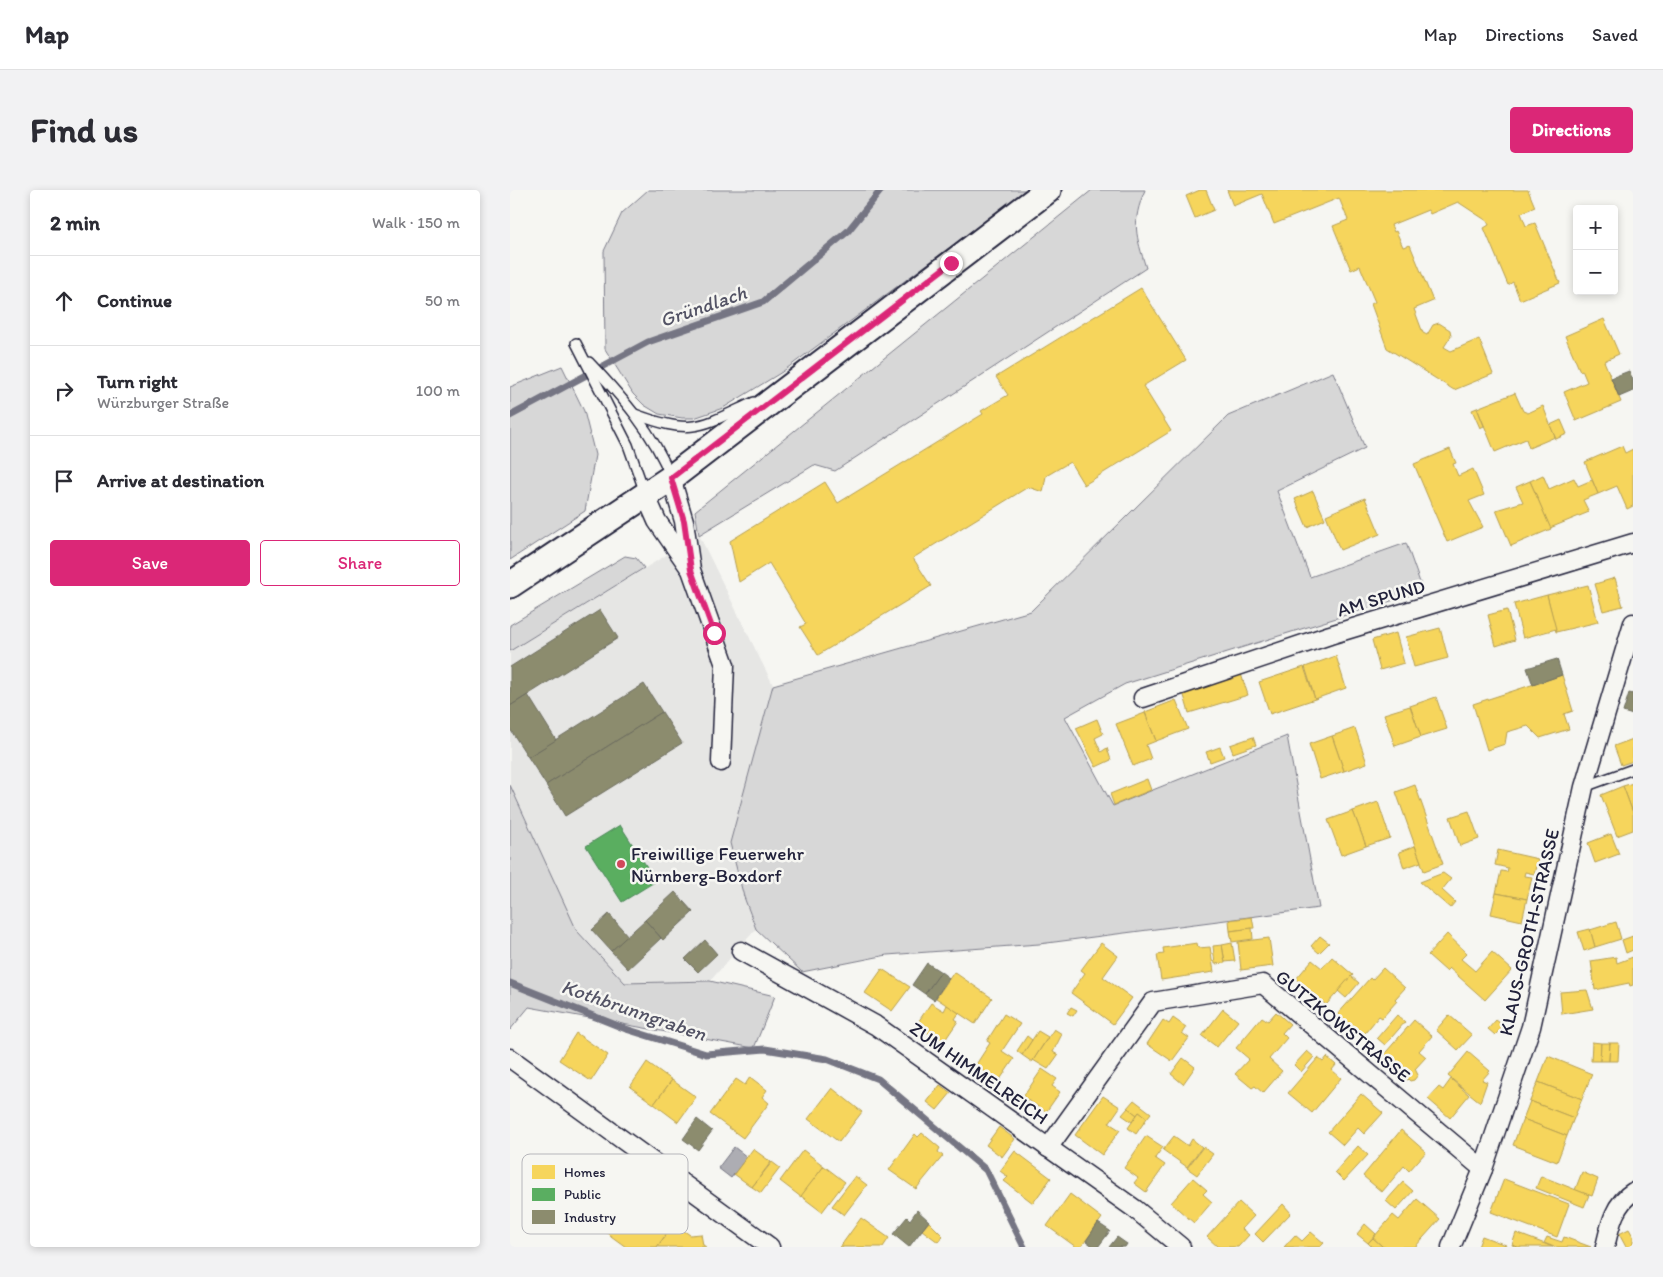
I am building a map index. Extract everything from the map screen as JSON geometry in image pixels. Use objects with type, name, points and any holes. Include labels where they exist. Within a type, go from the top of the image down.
[{"type":"main road","points":[[510,585],[671,478],[1048,190]]},
{"type":"street","points":[[671,478],[684,521],[691,570],[725,665],[720,762]]},
{"type":"street","points":[[646,496],[657,521],[691,570]]},
{"type":"street","name":"AM SPUND","points":[[1143,698],[1330,635],[1633,543]]},
{"type":"street","name":"KLAUS-GROTH-STRASSE","points":[[1451,1247],[1483,1169],[1531,1027],[1584,787],[1633,622]]},
{"type":"street","name":"ZUM HIMMELREICH","points":[[741,950],[876,1025],[1135,1209],[1181,1247]]},
{"type":"street","name":"GUTZKOWSTRASSE","points":[[1048,1148],[1153,1002],[1263,984],[1483,1169]]},
{"type":"street","points":[[510,1058],[642,1154]]},
{"type":"street","points":[[688,1187],[770,1247]]},
{"type":"street","points":[[1605,1247],[1612,1218],[1623,1198],[1633,1192]]},
{"type":"lane","points":[[576,343],[628,445],[646,496]]},
{"type":"lane","points":[[582,354],[635,414],[654,442],[671,478]]},
{"type":"lane","points":[[635,414],[673,427],[688,428],[708,424],[793,384]]},
{"type":"lane","points":[[1584,787],[1633,769]]},
{"type":"shaded area","points":[[648,190],[1027,190],[782,372],[723,408],[694,418],[682,418],[659,414],[644,405],[633,394],[605,349],[604,251],[622,213]]},
{"type":"shaded area","points":[[1092,190],[1145,190],[1138,211],[1136,229],[1146,268],[835,471],[814,465],[699,535],[695,511]]},
{"type":"shaded area","points":[[562,366],[584,411],[595,455],[585,511],[510,560],[510,387]]},
{"type":"shaded area","points":[[1333,372],[1365,448],[1277,491],[1310,577],[1406,543],[1423,591],[1125,684],[1065,717],[1113,806],[1287,736],[1319,908],[1039,944],[887,955],[802,972],[756,929],[744,897],[730,843],[773,685],[1031,611],[1228,416]]},
{"type":"shaded area","points":[[699,535],[773,685],[730,843],[744,897],[756,929],[710,981],[625,983],[577,931],[510,785],[510,651]]},
{"type":"shaded area","points":[[625,556],[636,558],[644,568],[510,651],[510,625]]},
{"type":"shaded area","points":[[510,785],[577,931],[625,983],[710,981],[775,996],[754,1048],[529,1007],[510,1030]]},
{"type":"shaded area","points":[[734,1147],[747,1157],[731,1178],[718,1168]]},
{"type":"building: Homes","points":[[1200,190],[1206,190],[1214,210],[1195,218],[1186,196]]},
{"type":"building: Homes","points":[[1227,190],[1528,190],[1535,207],[1521,213],[1526,226],[1535,223],[1560,283],[1520,300],[1513,282],[1508,285],[1484,228],[1489,225],[1487,221],[1458,202],[1430,214],[1428,210],[1391,225],[1394,232],[1396,231],[1403,247],[1410,245],[1433,301],[1414,309],[1423,333],[1427,335],[1433,325],[1439,323],[1450,330],[1451,336],[1444,347],[1451,351],[1479,339],[1493,374],[1454,390],[1387,348],[1371,304],[1375,302],[1360,266],[1351,270],[1333,226],[1348,220],[1339,198],[1274,224],[1262,194],[1233,206]]},
{"type":"building: Homes","points":[[1141,288],[1186,360],[1143,386],[1171,431],[1084,485],[1070,462],[1046,476],[1043,492],[1028,487],[913,558],[931,586],[818,655],[800,627],[806,624],[769,563],[739,582],[730,541],[825,482],[838,503],[983,414],[981,411],[1008,395],[996,377]]},
{"type":"building: Homes","points":[[1604,319],[1619,354],[1604,361],[1621,402],[1576,421],[1564,392],[1587,382],[1582,370],[1580,371],[1565,336]]},
{"type":"building: Homes","points":[[1515,393],[1523,411],[1528,413],[1543,406],[1555,437],[1529,448],[1526,439],[1495,452],[1477,408]]},
{"type":"building: Homes","points":[[1477,408],[1484,426],[1480,428],[1472,410]]},
{"type":"building: Homes","points":[[1561,420],[1567,434],[1556,439],[1550,425]]},
{"type":"building: Homes","points":[[1622,446],[1625,453],[1633,449],[1633,506],[1627,509],[1617,486],[1598,494],[1585,462]]},
{"type":"building: Homes","points":[[1450,449],[1456,463],[1453,464],[1458,476],[1473,469],[1484,495],[1469,501],[1483,527],[1447,542],[1414,464]]},
{"type":"building: Homes","points":[[1543,475],[1549,489],[1574,478],[1578,486],[1592,480],[1598,494],[1583,500],[1589,512],[1550,528],[1530,481]]},
{"type":"building: Homes","points":[[1530,481],[1551,529],[1511,546],[1496,510],[1523,502],[1516,487]]},
{"type":"building: Homes","points":[[1313,491],[1325,519],[1307,527],[1295,499]]},
{"type":"building: Homes","points":[[1365,498],[1380,534],[1340,550],[1326,515]]},
{"type":"building: Homes","points":[[1615,578],[1623,606],[1603,611],[1595,584]]},
{"type":"building: Homes","points":[[1588,585],[1598,622],[1556,632],[1547,595]]},
{"type":"building: Homes","points":[[1547,595],[1556,629],[1523,638],[1514,604]]},
{"type":"building: Homes","points":[[1507,610],[1515,640],[1496,646],[1488,615]]},
{"type":"building: Homes","points":[[1440,628],[1448,658],[1414,667],[1406,637]]},
{"type":"building: Homes","points":[[1396,633],[1404,663],[1380,670],[1372,640]]},
{"type":"building: Homes","points":[[1336,656],[1346,688],[1315,699],[1305,667]]},
{"type":"building: Homes","points":[[1304,667],[1315,699],[1270,714],[1259,682]]},
{"type":"building: Homes","points":[[1241,674],[1248,695],[1189,713],[1183,692]]},
{"type":"building: Homes","points":[[1562,675],[1573,711],[1564,714],[1569,729],[1540,738],[1528,726],[1507,732],[1505,744],[1487,750],[1473,704]]},
{"type":"building: Homes","points":[[1436,697],[1447,729],[1421,737],[1410,706]]},
{"type":"building: Homes","points":[[1176,700],[1188,729],[1156,741],[1145,712]]},
{"type":"building: Homes","points":[[1410,706],[1421,737],[1395,746],[1384,714]]},
{"type":"building: Homes","points":[[1145,713],[1156,741],[1146,745],[1151,759],[1133,766],[1116,724]]},
{"type":"building: Homes","points":[[1097,719],[1103,734],[1095,738],[1101,752],[1107,748],[1111,760],[1096,767],[1076,728]]},
{"type":"building: Homes","points":[[1355,728],[1367,763],[1344,771],[1332,736]]},
{"type":"building: Homes","points":[[1332,736],[1344,771],[1320,779],[1309,744]]},
{"type":"building: Homes","points":[[1253,737],[1256,745],[1233,753],[1230,745]]},
{"type":"building: Homes","points":[[1633,739],[1633,761],[1621,765],[1614,746]]},
{"type":"building: Homes","points":[[1220,747],[1224,757],[1210,762],[1206,752]]},
{"type":"building: Homes","points":[[1147,779],[1151,790],[1114,805],[1110,794]]},
{"type":"building: Homes","points":[[1633,783],[1633,813],[1623,786]]},
{"type":"building: Homes","points":[[1415,785],[1443,864],[1424,871],[1396,792]]},
{"type":"building: Homes","points":[[1623,786],[1633,813],[1633,830],[1617,836],[1601,795]]},
{"type":"building: Homes","points":[[1378,802],[1390,838],[1366,846],[1353,811]]},
{"type":"building: Homes","points":[[1353,811],[1366,846],[1341,855],[1328,820]]},
{"type":"building: Homes","points":[[1469,811],[1479,839],[1460,846],[1450,817]]},
{"type":"building: Homes","points":[[1611,834],[1619,854],[1595,863],[1588,843]]},
{"type":"building: Homes","points":[[1415,846],[1421,862],[1404,868],[1399,852]]},
{"type":"building: Homes","points":[[1498,850],[1538,859],[1534,874],[1525,872],[1524,876],[1532,877],[1527,899],[1496,893],[1501,871],[1507,872],[1508,868],[1495,865]]},
{"type":"building: Homes","points":[[1443,873],[1451,879],[1442,890],[1455,902],[1450,908],[1420,882]]},
{"type":"building: Homes","points":[[1496,893],[1527,899],[1522,921],[1491,914]]},
{"type":"building: Homes","points":[[1252,917],[1254,928],[1230,931],[1229,920]]},
{"type":"building: Homes","points":[[1616,922],[1621,939],[1595,947],[1590,930]]},
{"type":"building: Homes","points":[[1252,928],[1253,939],[1232,942],[1230,931]]},
{"type":"building: Homes","points":[[1590,929],[1595,947],[1584,951],[1578,932]]},
{"type":"building: Homes","points":[[1447,934],[1467,953],[1461,959],[1475,971],[1492,952],[1512,970],[1485,1000],[1449,968],[1446,971],[1428,955]]},
{"type":"building: Homes","points":[[1320,936],[1329,943],[1319,953],[1311,946]]},
{"type":"building: Homes","points":[[1633,936],[1633,950],[1626,953],[1622,940]]},
{"type":"building: Homes","points":[[1269,938],[1273,966],[1241,970],[1238,942]]},
{"type":"building: Homes","points":[[1101,943],[1118,956],[1103,977],[1132,998],[1113,1024],[1071,993],[1085,973],[1081,970]]},
{"type":"building: Homes","points":[[1197,943],[1198,948],[1210,947],[1214,972],[1161,980],[1157,955],[1164,954],[1163,948]]},
{"type":"building: Homes","points":[[1232,943],[1235,961],[1225,962],[1222,945]]},
{"type":"building: Homes","points":[[1222,945],[1225,963],[1215,964],[1213,946]]},
{"type":"building: Homes","points":[[1332,957],[1353,975],[1326,1005],[1296,979],[1312,960],[1322,968]]},
{"type":"building: Homes","points":[[1616,957],[1617,963],[1633,957],[1633,985],[1630,986],[1629,983],[1595,990],[1591,961]]},
{"type":"building: Homes","points":[[1383,968],[1405,988],[1395,999],[1397,1001],[1382,1018],[1379,1016],[1361,1038],[1336,1016],[1370,978],[1372,980]]},
{"type":"building: Homes","points":[[882,969],[910,987],[892,1011],[865,993]]},
{"type":"building: Homes","points":[[954,972],[992,998],[975,1024],[936,998]]},
{"type":"building: Homes","points":[[1351,976],[1359,983],[1346,998],[1338,991]]},
{"type":"building: Homes","points":[[1587,990],[1593,1009],[1562,1014],[1560,992]]},
{"type":"building: Homes","points":[[931,1003],[944,1011],[947,1005],[959,1013],[955,1019],[958,1021],[943,1043],[916,1025]]},
{"type":"building: Homes","points":[[1071,1007],[1077,1010],[1073,1016],[1067,1013]]},
{"type":"building: Homes","points":[[1223,1009],[1238,1021],[1217,1047],[1202,1036]]},
{"type":"building: Homes","points":[[1276,1012],[1290,1024],[1282,1033],[1287,1038],[1269,1059],[1282,1071],[1263,1093],[1255,1086],[1252,1088],[1235,1074],[1249,1059],[1236,1048],[1262,1017],[1268,1021]]},
{"type":"building: Homes","points":[[1004,1014],[1020,1024],[1002,1051],[1014,1059],[999,1081],[975,1066],[990,1043],[987,1041]]},
{"type":"building: Homes","points":[[1397,1015],[1405,1022],[1385,1045],[1377,1038]]},
{"type":"building: Homes","points":[[1449,1015],[1472,1035],[1458,1050],[1436,1030]]},
{"type":"building: Homes","points":[[1173,1018],[1186,1027],[1182,1033],[1189,1038],[1172,1061],[1147,1044],[1163,1020],[1169,1024]]},
{"type":"building: Homes","points":[[1414,1020],[1432,1036],[1419,1051],[1426,1057],[1415,1069],[1418,1075],[1414,1080],[1410,1081],[1408,1079],[1405,1081],[1380,1059]]},
{"type":"building: Homes","points":[[1496,1020],[1504,1026],[1495,1035],[1488,1029]]},
{"type":"building: Homes","points":[[1054,1029],[1062,1034],[1053,1052],[1058,1055],[1048,1069],[1033,1060]]},
{"type":"building: Homes","points":[[1038,1031],[1048,1037],[1032,1062],[1022,1055]]},
{"type":"building: Homes","points":[[576,1033],[608,1055],[591,1081],[559,1060]]},
{"type":"building: Homes","points":[[1027,1036],[1032,1040],[1022,1055],[1017,1051]]},
{"type":"building: Homes","points":[[1592,1042],[1601,1043],[1600,1061],[1591,1061]]},
{"type":"building: Homes","points":[[1601,1043],[1610,1043],[1609,1061],[1600,1061]]},
{"type":"building: Homes","points":[[1610,1043],[1619,1043],[1618,1061],[1609,1061]]},
{"type":"building: Homes","points":[[1307,1051],[1314,1057],[1301,1072],[1294,1065]]},
{"type":"building: Homes","points":[[1468,1052],[1490,1071],[1482,1080],[1487,1082],[1480,1102],[1448,1076]]},
{"type":"building: Homes","points":[[1548,1056],[1592,1074],[1582,1099],[1538,1082]]},
{"type":"building: Homes","points":[[1327,1057],[1336,1065],[1332,1070],[1341,1078],[1312,1113],[1288,1093],[1318,1058],[1323,1062]]},
{"type":"building: Homes","points":[[1183,1058],[1195,1067],[1183,1084],[1171,1074]]},
{"type":"building: Homes","points":[[647,1062],[672,1080],[654,1104],[630,1087]]},
{"type":"building: Homes","points":[[1042,1069],[1057,1079],[1052,1086],[1060,1092],[1046,1112],[1023,1097]]},
{"type":"building: Homes","points":[[750,1077],[767,1090],[762,1097],[769,1103],[743,1138],[710,1114],[736,1079],[745,1085]]},
{"type":"building: Homes","points":[[1451,1079],[1469,1095],[1450,1118],[1428,1099],[1439,1087],[1443,1090]]},
{"type":"building: Homes","points":[[672,1080],[696,1097],[678,1122],[654,1104]]},
{"type":"building: Homes","points":[[1538,1082],[1582,1099],[1574,1118],[1530,1101]]},
{"type":"building: Homes","points":[[940,1085],[951,1093],[937,1110],[927,1102]]},
{"type":"building: Homes","points":[[832,1088],[862,1112],[839,1142],[808,1119]]},
{"type":"building: Homes","points":[[1361,1094],[1383,1113],[1364,1134],[1358,1128],[1343,1145],[1328,1132]]},
{"type":"building: Homes","points":[[1103,1096],[1120,1107],[1109,1123],[1120,1130],[1102,1155],[1075,1135]]},
{"type":"building: Homes","points":[[1134,1100],[1151,1113],[1147,1118],[1139,1112],[1137,1115],[1127,1108]]},
{"type":"building: Homes","points":[[1530,1101],[1574,1118],[1567,1136],[1523,1119]]},
{"type":"building: Homes","points":[[1128,1108],[1137,1115],[1132,1122],[1122,1115]]},
{"type":"building: Homes","points":[[1139,1112],[1147,1118],[1136,1134],[1128,1128]]},
{"type":"building: Homes","points":[[1523,1119],[1567,1136],[1557,1162],[1513,1145]]},
{"type":"building: Homes","points":[[999,1127],[1015,1139],[1002,1157],[986,1145]]},
{"type":"building: Homes","points":[[1401,1130],[1426,1152],[1409,1171],[1404,1166],[1382,1192],[1363,1176]]},
{"type":"building: Homes","points":[[922,1133],[940,1148],[938,1152],[943,1156],[916,1189],[889,1170],[915,1134],[918,1137]]},
{"type":"building: Homes","points":[[1146,1136],[1163,1147],[1155,1158],[1165,1165],[1146,1192],[1134,1183],[1138,1178],[1124,1168]]},
{"type":"building: Homes","points":[[1174,1136],[1188,1146],[1192,1139],[1202,1147],[1187,1167],[1163,1150]]},
{"type":"building: Homes","points":[[1358,1146],[1368,1155],[1344,1181],[1335,1172]]},
{"type":"building: Homes","points":[[1203,1147],[1213,1154],[1197,1175],[1187,1168]]},
{"type":"building: Homes","points":[[753,1149],[771,1162],[752,1187],[734,1174]]},
{"type":"building: Homes","points":[[803,1150],[824,1166],[801,1197],[780,1181]]},
{"type":"building: Homes","points":[[1015,1151],[1051,1178],[1033,1203],[1004,1181],[1008,1177],[1000,1171]]},
{"type":"building: Homes","points":[[772,1162],[780,1168],[761,1193],[752,1187]]},
{"type":"building: Homes","points":[[824,1166],[845,1182],[822,1212],[801,1196]]},
{"type":"building: Homes","points":[[1582,1172],[1598,1179],[1592,1196],[1575,1190]]},
{"type":"building: Homes","points":[[855,1176],[867,1185],[844,1215],[832,1206]]},
{"type":"building: Homes","points":[[1541,1176],[1589,1195],[1584,1207],[1536,1188]]},
{"type":"building: Homes","points":[[1193,1178],[1207,1190],[1203,1194],[1212,1202],[1194,1223],[1171,1203]]},
{"type":"building: Homes","points":[[1504,1179],[1569,1204],[1557,1237],[1491,1212]]},
{"type":"building: Homes","points":[[1403,1182],[1413,1191],[1396,1210],[1386,1201]]},
{"type":"building: Homes","points":[[1070,1194],[1102,1218],[1081,1247],[1076,1247],[1047,1226]]},
{"type":"building: Homes","points":[[1417,1199],[1440,1219],[1415,1247],[1383,1247],[1373,1238],[1393,1215],[1399,1220]]},
{"type":"building: Homes","points":[[1239,1202],[1254,1216],[1242,1229],[1249,1235],[1238,1247],[1218,1247],[1207,1237]]},
{"type":"building: Homes","points":[[1283,1204],[1291,1213],[1263,1242],[1255,1234]]},
{"type":"building: Homes","points":[[861,1218],[889,1238],[883,1247],[840,1247]]},
{"type":"building: Homes","points":[[929,1222],[943,1236],[938,1242],[922,1230]]},
{"type":"building: Homes","points":[[1365,1224],[1376,1234],[1368,1243],[1357,1234]]},
{"type":"building: Homes","points":[[1629,1229],[1633,1236],[1633,1247],[1626,1247],[1619,1234]]},
{"type":"building: Homes","points":[[1311,1232],[1324,1243],[1320,1247],[1284,1247],[1295,1235],[1302,1241]]},
{"type":"building: Homes","points":[[1516,1233],[1553,1247],[1518,1247],[1512,1245]]},
{"type":"building: Homes","points":[[608,1234],[666,1234],[657,1247],[626,1247]]},
{"type":"building: Homes","points":[[667,1234],[688,1234],[701,1234],[703,1245],[706,1247],[657,1247]]},
{"type":"building: Homes","points":[[1482,1236],[1506,1245],[1506,1247],[1478,1247]]},
{"type":"building: Homes","points":[[1547,1237],[1562,1242],[1564,1237],[1591,1247],[1554,1247],[1544,1243]]},
{"type":"building: Homes","points":[[1373,1238],[1383,1247],[1372,1247],[1368,1243]]},
{"type":"building: Public","name":"Freiwillige Feuerwehr Nürnberg-Boxdorf","points":[[620,825],[656,881],[622,902],[586,846]]},
{"type":"building: Industry","points":[[1629,371],[1633,380],[1633,391],[1619,397],[1611,378]]},
{"type":"building: Industry","points":[[600,610],[618,638],[510,706],[510,667]]},
{"type":"building: Industry","points":[[1557,659],[1562,675],[1533,685],[1527,668]]},
{"type":"building: Industry","points":[[644,684],[662,712],[546,785],[528,757]]},
{"type":"building: Industry","points":[[1629,693],[1633,694],[1633,715],[1623,712]]},
{"type":"building: Industry","points":[[528,695],[556,740],[528,757],[510,729],[510,706]]},
{"type":"building: Industry","points":[[662,712],[682,743],[565,816],[546,785]]},
{"type":"building: Industry","points":[[675,892],[693,912],[663,940],[645,920]]},
{"type":"building: Industry","points":[[609,914],[628,936],[611,951],[592,930]]},
{"type":"building: Industry","points":[[645,920],[661,938],[628,969],[611,951]]},
{"type":"building: Industry","points":[[705,940],[717,954],[698,972],[685,959]]},
{"type":"building: Industry","points":[[927,963],[941,972],[925,994],[912,985]]},
{"type":"building: Industry","points":[[941,972],[949,978],[934,1000],[925,994]]},
{"type":"building: Industry","points":[[697,1119],[712,1131],[698,1150],[683,1139]]},
{"type":"building: Industry","points":[[917,1210],[929,1221],[909,1247],[893,1234],[907,1217],[910,1220]]},
{"type":"building: Industry","points":[[1098,1223],[1110,1231],[1098,1247],[1094,1247],[1086,1241]]},
{"type":"building: Industry","points":[[1117,1237],[1127,1244],[1125,1247],[1109,1247]]},
{"type":"waterway","name":"Gründlach","points":[[510,416],[648,342],[763,302],[848,231],[881,190]]},
{"type":"waterway","name":"Kothbrunngraben","points":[[510,983],[626,1029],[706,1054],[765,1049],[827,1059],[878,1079],[986,1170],[1024,1247]]},
{"type":"place","name":"Freiwillige Feuerwehr Nürnberg-Boxdorf","points":[[621,864]]},
{"type":"route","points":[[714,633],[691,570],[681,506],[671,478],[951,263]]}]
